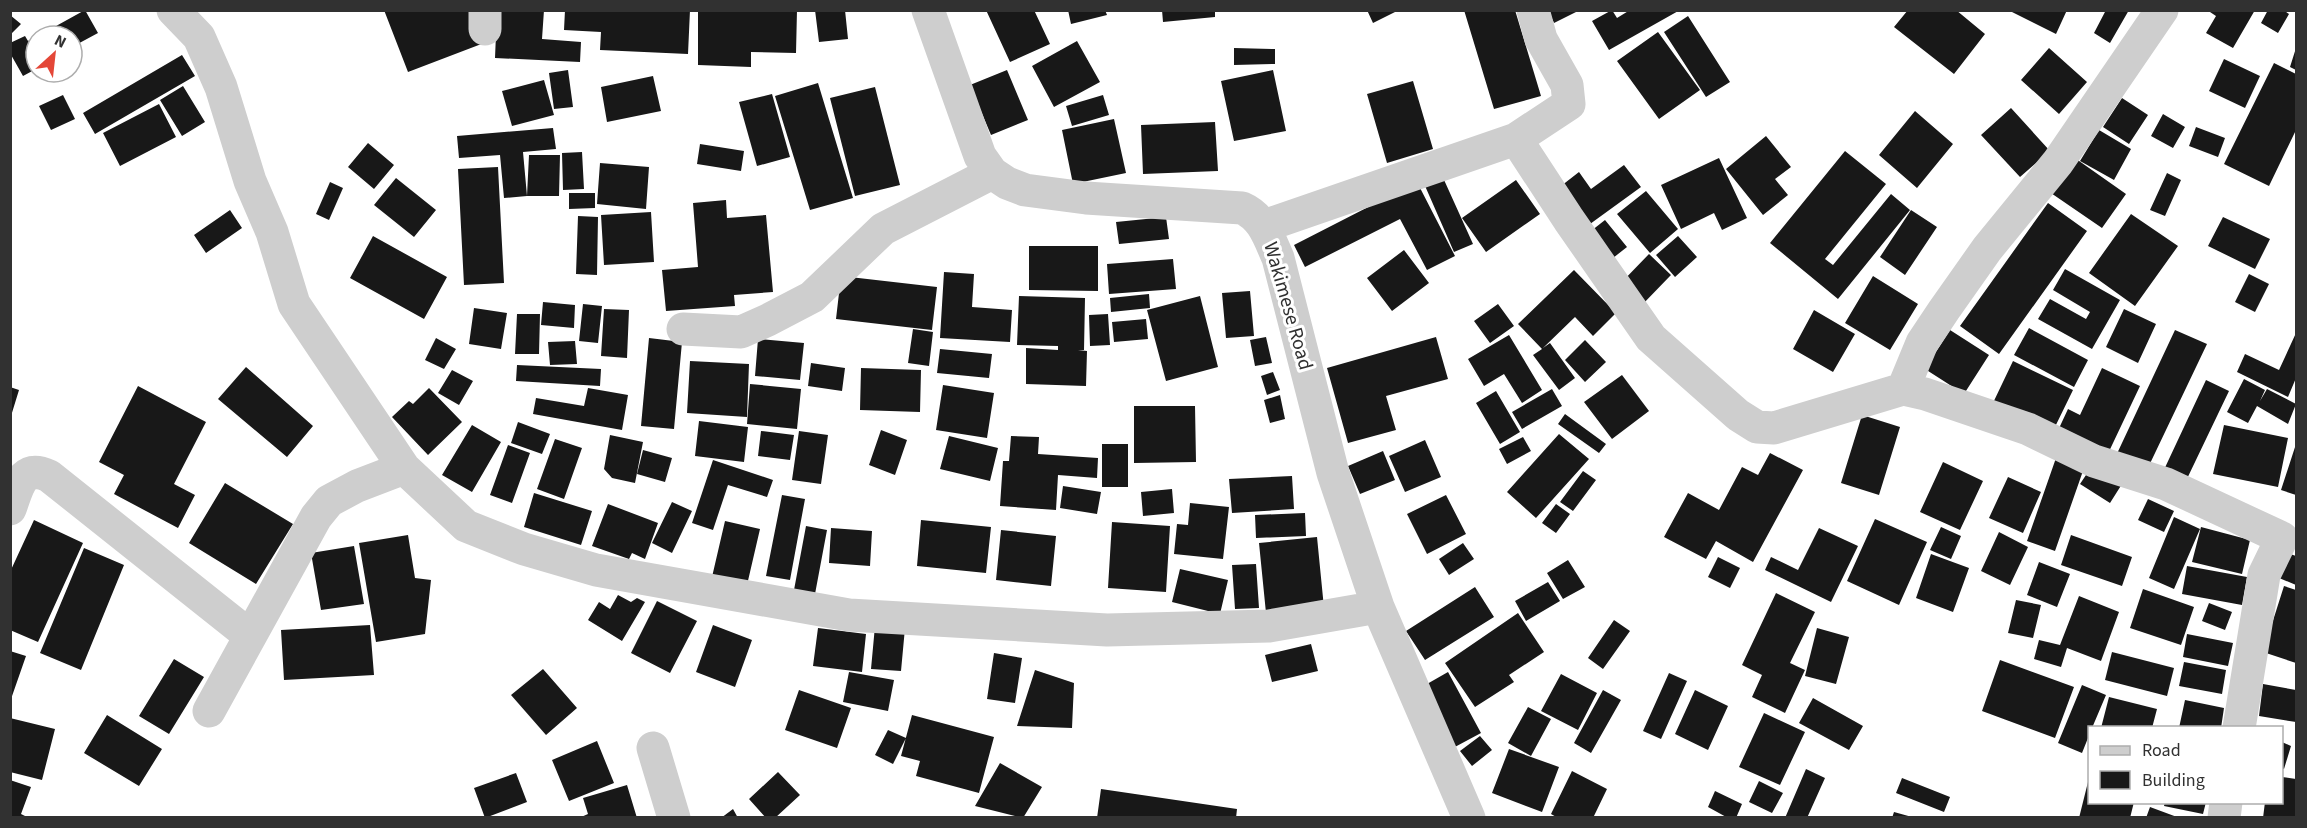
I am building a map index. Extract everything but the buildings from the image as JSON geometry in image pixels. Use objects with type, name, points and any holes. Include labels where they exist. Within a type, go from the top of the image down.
[{"type":"street","points":[[173,10],[199,37],[221,87],[250,181],[272,232],[294,304],[404,468],[466,526],[524,549],[596,570],[849,615],[1107,630],[1269,626],[1378,607]]},
{"type":"street","points":[[683,329],[741,332],[768,320],[812,297],[883,229],[992,173],[980,156],[928,10]]},
{"type":"street","points":[[1264,226],[1516,139],[1569,104],[1567,85],[1541,39],[1533,10]]},
{"type":"street","points":[[1903,389],[1922,343],[1944,310],[1988,249],[2058,162],[2162,10]]},
{"type":"street","points":[[1516,139],[1651,338],[1738,415],[1757,427],[1774,428],[1903,389],[2028,429],[2094,461],[2166,484],[2289,539],[2264,575],[2239,726]]},
{"type":"street","name":"Wakimese Road","points":[[992,173],[1007,183],[1042,193],[1242,208],[1250,211],[1264,226],[1278,258],[1333,473],[1378,607],[1469,818]]},
{"type":"street","points":[[209,711],[316,517],[329,501],[357,486],[404,468]]},
{"type":"street","points":[[10,509],[25,476],[38,471],[48,476],[249,635]]},
{"type":"street","points":[[653,748],[674,818]]}]
